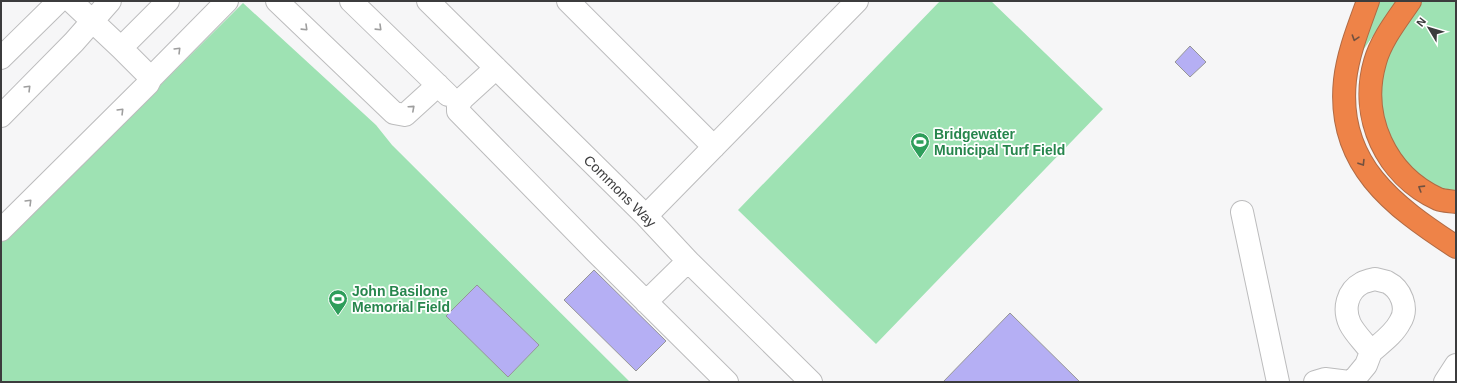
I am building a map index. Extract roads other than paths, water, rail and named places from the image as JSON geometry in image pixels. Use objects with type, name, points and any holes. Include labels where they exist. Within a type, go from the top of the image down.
[{"type":"highway","points":[[1368,1],[1354,40],[1345,80],[1344,100],[1350,135],[1358,156],[1380,188],[1409,214],[1431,231],[1456,247]]},
{"type":"highway","points":[[1410,1],[1383,43],[1375,60],[1371,81],[1370,102],[1373,121],[1378,138],[1398,169],[1413,183],[1450,204]]},
{"type":"street","points":[[1,58],[59,1]]},
{"type":"street","points":[[71,1],[151,78]]},
{"type":"street","points":[[1,116],[74,42],[110,1]]},
{"type":"street","points":[[121,48],[168,1]]},
{"type":"street","points":[[1,230],[148,84],[151,78],[227,1]]},
{"type":"street","points":[[277,1],[394,113],[406,115],[438,85]]},
{"type":"street","points":[[351,1],[458,105]]},
{"type":"street","points":[[568,1],[714,148]]},
{"type":"street","points":[[646,216],[857,1]]},
{"type":"street","name":"Commons Way","points":[[434,3],[496,68],[811,382]]},
{"type":"street","points":[[496,68],[463,98],[458,105],[458,111],[589,246],[727,382]]},
{"type":"street","points":[[1242,212],[1278,382]]},
{"type":"street","points":[[646,302],[688,261]]},
{"type":"street","points":[[1352,382],[1366,365],[1371,352]]},
{"type":"street","points":[[1445,382],[1456,365]]},
{"type":"street","points":[[1315,382],[1325,379],[1349,382]]},
{"type":"place","name":"Bridgewater Municipal Turf Field","points":[[920,159]]},
{"type":"place","name":"John Basilone Memorial Field","points":[[338,316]]}]
